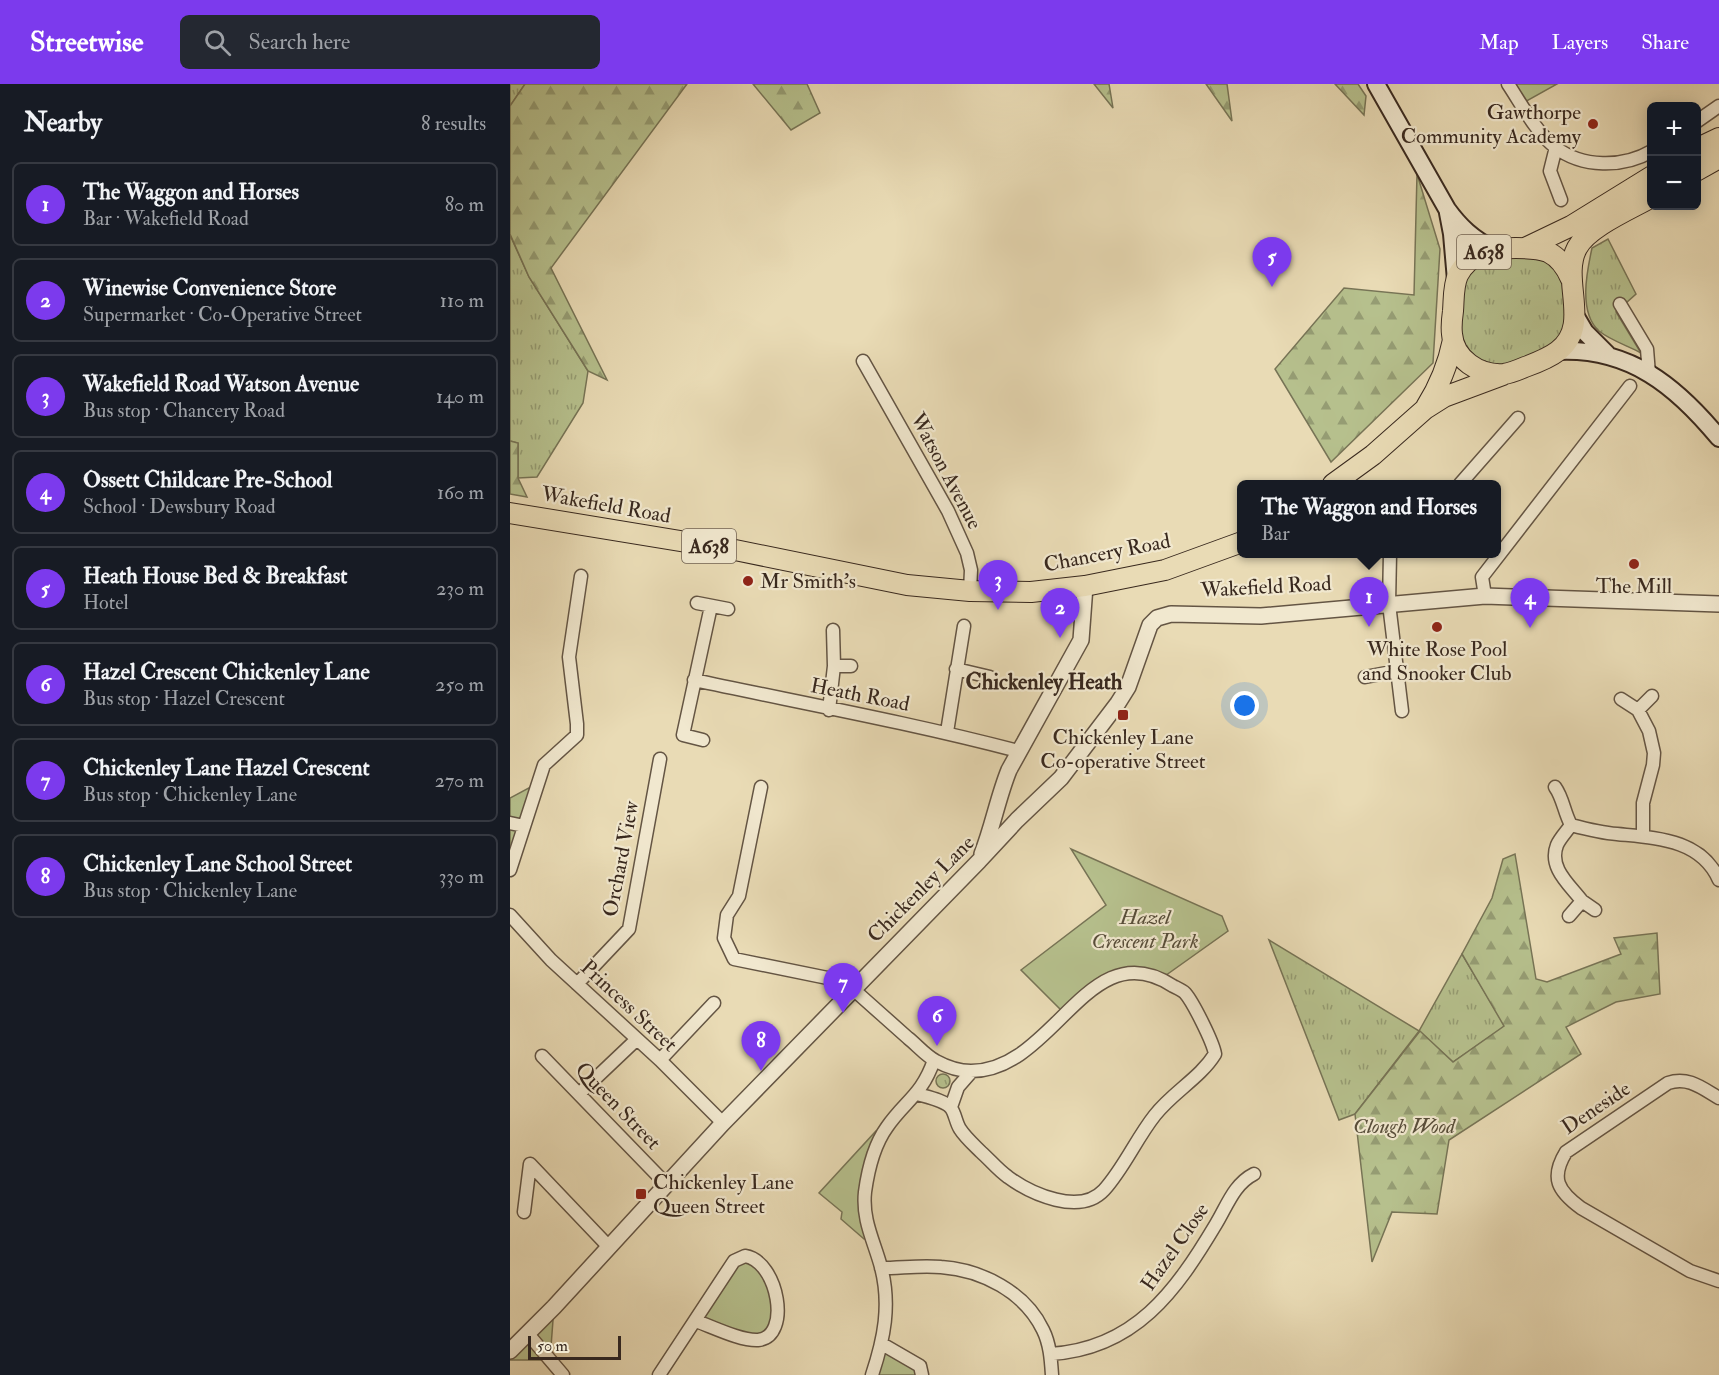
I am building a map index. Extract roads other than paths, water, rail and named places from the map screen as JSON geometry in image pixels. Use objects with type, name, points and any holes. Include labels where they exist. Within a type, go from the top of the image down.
[{"type":"highway","points":[[1701,147],[1719,138]]},
{"type":"highway","points":[[1701,168],[1719,158]]},
{"type":"highway","name":"A638","points":[[1525,248],[1571,226],[1647,179]]},
{"type":"highway","points":[[1559,351],[1571,334],[1575,315],[1571,279],[1572,261],[1578,246],[1590,233],[1647,200]]},
{"type":"highway","name":"A638","points":[[1425,409],[1448,365],[1453,340],[1456,280],[1471,258],[1493,249],[1538,249],[1557,258],[1571,279]]},
{"type":"highway","points":[[1453,340],[1464,359],[1472,366],[1483,372],[1504,374]]},
{"type":"highway","name":"A638","points":[[1339,480],[1373,455],[1425,409],[1444,397],[1535,363],[1559,351]]},
{"type":"highway","name":"Wakefield Road","points":[[510,513],[735,550],[907,585]]},
{"type":"highway","name":"Chancery Road","points":[[907,585],[970,591],[1031,592],[1085,586],[1165,570],[1237,544]]},
{"type":"main road","points":[[1376,84],[1459,226],[1475,240],[1493,249]]},
{"type":"main road","points":[[1447,209],[1452,234],[1456,280]]},
{"type":"main road","points":[[1575,315],[1589,338],[1608,355],[1649,375],[1672,390],[1694,408],[1719,438]]},
{"type":"main road","points":[[1559,351],[1575,350],[1608,355]]},
{"type":"street","points":[[1508,84],[1536,126],[1556,147],[1584,160],[1605,164],[1627,162],[1647,153]]},
{"type":"street","points":[[1701,119],[1719,106]]},
{"type":"street","points":[[1556,147],[1550,171],[1561,200]]},
{"type":"street","points":[[1620,304],[1647,349],[1649,375]]},
{"type":"street","name":"Watson Avenue","points":[[863,361],[865,379],[948,511],[967,553],[971,570],[970,591]]},
{"type":"street","points":[[1501,552],[1630,386]]},
{"type":"street","points":[[1463,480],[1518,417]]},
{"type":"street","points":[[1390,558],[1389,604],[1402,711]]},
{"type":"street","points":[[1485,596],[1482,577],[1497,558]]},
{"type":"street","points":[[510,870],[544,765],[577,735],[578,724],[568,657],[581,576]]},
{"type":"street","points":[[979,861],[992,827],[1002,786],[1018,750],[1081,640],[1085,586]]},
{"type":"street","name":"Wakefield Road","points":[[1157,618],[1171,615],[1261,616],[1485,596],[1719,604]]},
{"type":"street","points":[[697,603],[728,609]]},
{"type":"street","points":[[703,740],[683,735],[711,606]]},
{"type":"street","name":"Chickenley Lane","points":[[510,1351],[723,1123],[1017,820],[1061,778],[1128,687],[1146,634],[1150,625],[1157,618]]},
{"type":"street","points":[[946,732],[964,626]]},
{"type":"street","points":[[830,710],[834,666],[833,630]]},
{"type":"street","points":[[834,666],[851,666]]},
{"type":"street","points":[[956,669],[990,677]]},
{"type":"street","points":[[1365,677],[1397,671]]},
{"type":"street","name":"Heath Road","points":[[694,680],[830,710],[946,732],[1018,750]]},
{"type":"street","points":[[1638,710],[1652,696]]},
{"type":"street","points":[[1621,699],[1638,710],[1648,731],[1654,753],[1643,803],[1643,835]]},
{"type":"street","name":"Orchard View","points":[[577,984],[629,929],[660,759]]},
{"type":"street","points":[[761,787],[739,896],[727,915],[724,938],[734,959],[855,986],[934,1060],[954,1068],[972,1071],[998,1066],[1027,1050],[1092,989],[1105,980],[1134,971],[1162,978],[1185,993],[1214,1042],[1215,1054],[1203,1070],[1162,1105],[1146,1126],[1118,1173],[1101,1193],[1081,1202],[1059,1202],[1032,1192],[1007,1177],[961,1130],[951,1107],[917,1094]]},
{"type":"street","points":[[1556,787],[1571,825]]},
{"type":"street","points":[[999,803],[1017,820]]},
{"type":"street","points":[[510,823],[524,826]]},
{"type":"street","points":[[1571,825],[1617,834],[1643,835],[1682,844],[1716,866],[1719,880]]},
{"type":"street","points":[[1571,825],[1557,845],[1557,866],[1561,876],[1582,901],[1595,910]]},
{"type":"street","points":[[1569,916],[1582,901]]},
{"type":"street","name":"Princess Street","points":[[510,915],[551,960],[660,1060],[723,1123]]},
{"type":"street","points":[[660,1060],[714,1004]]},
{"type":"street","points":[[579,1094],[637,1039]]},
{"type":"street","name":"Queen Street","points":[[542,1056],[666,1184]]},
{"type":"street","points":[[872,1375],[886,1325],[886,1304],[881,1268],[865,1213],[868,1178],[878,1146],[887,1127],[917,1094],[929,1075],[934,1060]]},
{"type":"street","points":[[951,1107],[958,1088],[972,1071]]},
{"type":"street","name":"Deneside","points":[[1719,1098],[1690,1082],[1679,1079],[1668,1083],[1566,1152],[1558,1164],[1556,1177],[1560,1187],[1581,1208],[1690,1271],[1719,1281]]},
{"type":"street","points":[[524,1212],[530,1164],[609,1247]]},
{"type":"street","name":"Hazel Close","points":[[1050,1354],[1084,1349],[1116,1336],[1146,1317],[1175,1286],[1204,1245],[1238,1185],[1254,1174]]},
{"type":"street","points":[[659,1375],[734,1261],[745,1256],[761,1263],[772,1282],[777,1304],[775,1324],[767,1337],[760,1340],[749,1339],[696,1321]]},
{"type":"street","points":[[881,1268],[941,1267],[973,1274],[1002,1286],[1031,1311],[1043,1330],[1050,1354],[1052,1375]]},
{"type":"street","points":[[528,1334],[563,1375]]},
{"type":"street","points":[[882,1344],[920,1366],[922,1375]]},
{"type":"place","name":"Gawthorpe Community Academy","points":[[1593,124]]},
{"type":"place","name":"Heath House Bed & Breakfast","points":[[1272,287]]},
{"type":"place","name":"The Mill","points":[[1634,564]]},
{"type":"place","name":"Mr Smith's","points":[[748,581]]},
{"type":"place","name":"Wakefield Road Watson Avenue","points":[[998,610]]},
{"type":"place","name":"The Waggon and Horses","points":[[1369,627]]},
{"type":"place","name":"White Rose Pool and Snooker Club","points":[[1437,627]]},
{"type":"place","name":"Ossett Childcare Pre-School","points":[[1530,628]]},
{"type":"place","name":"Winewise Convenience Store","points":[[1060,638]]},
{"type":"place","name":"Chickenley Lane Co-operative Street","points":[[1123,715]]},
{"type":"place","name":"Chickenley Lane Hazel Crescent","points":[[843,1013]]},
{"type":"place","name":"Hazel Crescent Chickenley Lane","points":[[937,1046]]},
{"type":"place","name":"Chickenley Lane School Street","points":[[761,1071]]},
{"type":"place","name":"Chickenley Lane Queen Street","points":[[641,1194]]},
{"type":"district","name":"Chickenley Heath","points":[[1044,682]]},
{"type":"park label","name":"Hazel Crescent Park","points":[[1145,929]]},
{"type":"park label","name":"Clough Wood","points":[[1404,1126]]}]
